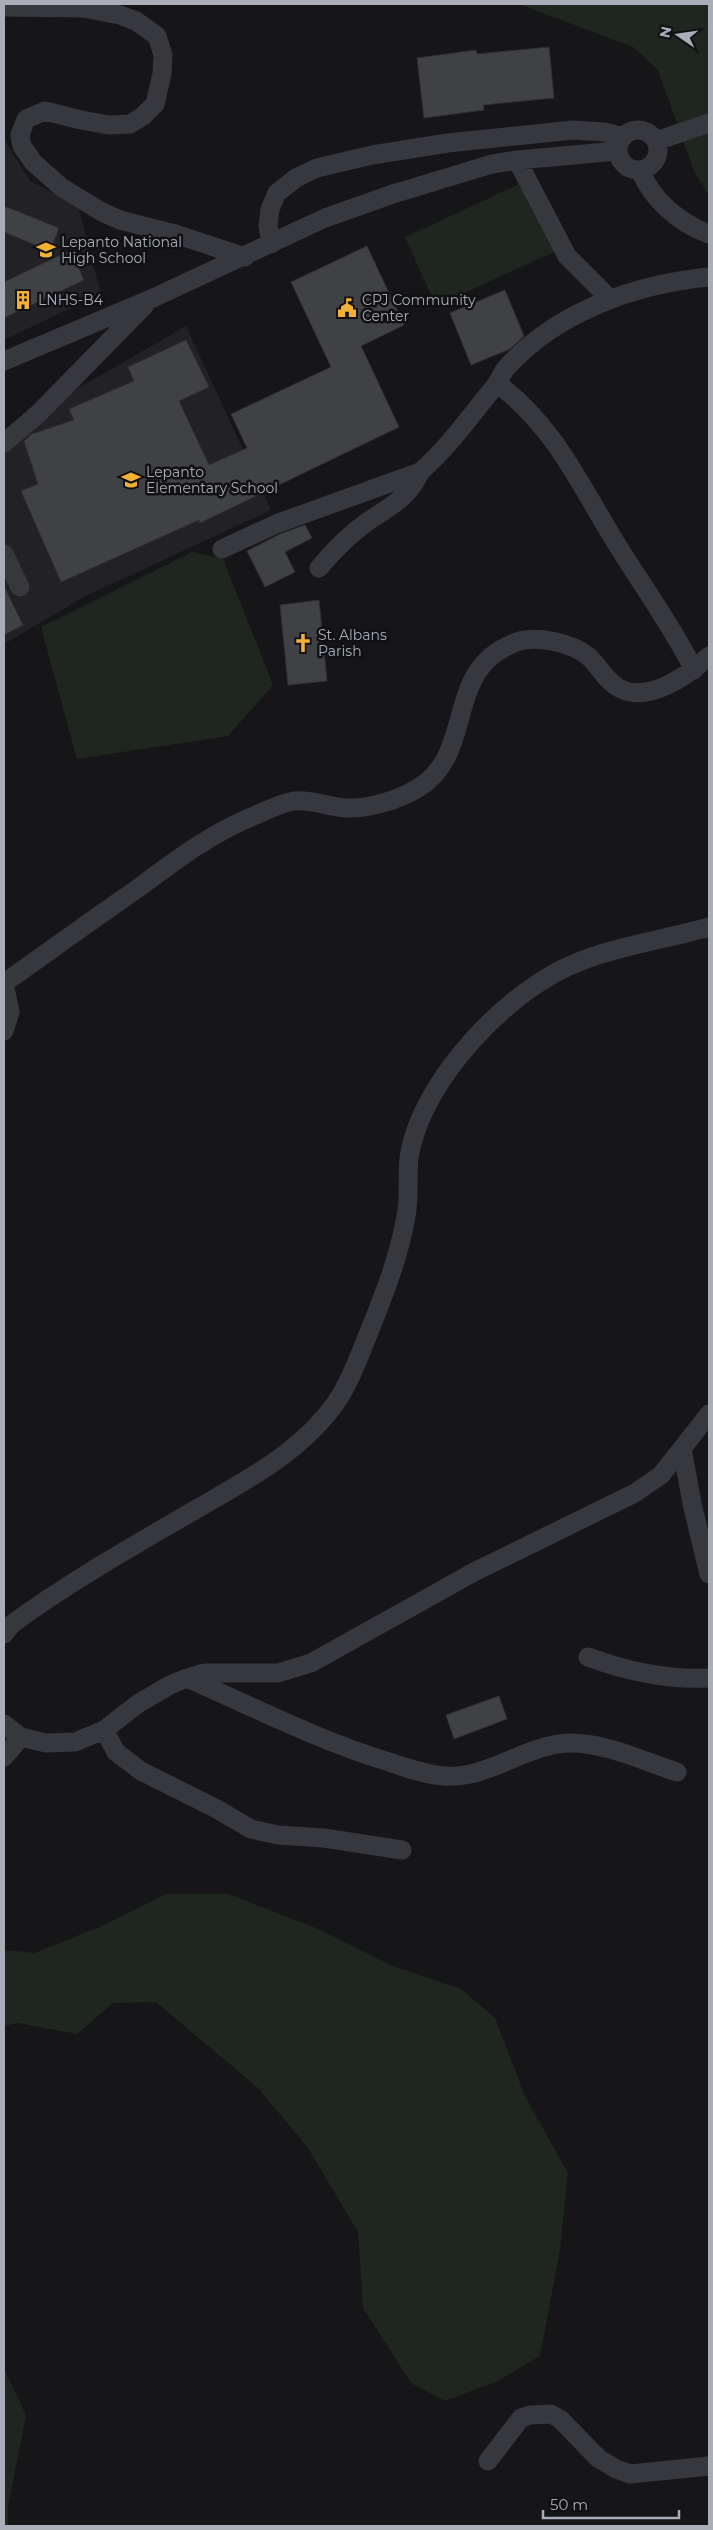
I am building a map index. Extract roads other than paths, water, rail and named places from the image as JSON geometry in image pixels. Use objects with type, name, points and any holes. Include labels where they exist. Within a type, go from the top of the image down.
[{"type":"street","points":[[4,7],[83,8],[136,20],[157,36],[163,55],[162,74],[155,104],[143,116],[130,124],[109,125],[45,111],[26,119],[20,135],[22,146],[33,162],[61,187],[102,212],[245,256]]},
{"type":"street","points":[[656,141],[709,123]]},
{"type":"street","points":[[4,361],[152,299],[271,244],[326,218],[393,194],[492,164],[620,144],[629,132],[644,130],[656,141],[657,156],[653,163],[640,170],[625,165],[620,144],[604,132],[573,130],[448,142],[372,155],[316,168],[296,178],[277,193],[270,209],[268,226],[271,244]]},
{"type":"street","points":[[516,160],[567,256],[609,298]]},
{"type":"street","points":[[640,170],[646,186],[661,203],[671,212],[709,234]]},
{"type":"street","points":[[222,549],[276,524],[420,472],[433,461],[497,383],[506,368],[540,337],[609,298],[684,280],[709,278]]},
{"type":"street","points":[[4,443],[38,414],[152,299]]},
{"type":"street","points":[[497,383],[515,397],[539,422],[575,470],[607,528],[677,636],[694,670]]},
{"type":"street","points":[[319,568],[333,551],[360,528],[408,494],[420,472]]},
{"type":"street","points":[[4,554],[20,587]]},
{"type":"street","points":[[4,1030],[10,1012],[4,983],[212,835],[256,815],[294,801],[348,808],[376,804],[419,788],[442,768],[452,749],[462,705],[472,679],[482,663],[518,642],[536,640],[575,647],[589,657],[617,687],[628,692],[646,691],[667,685],[694,670],[709,656]]},
{"type":"street","points":[[4,1634],[12,1624],[79,1578],[264,1469],[301,1442],[335,1404],[358,1359],[392,1273],[407,1214],[409,1158],[414,1137],[426,1106],[469,1042],[524,994],[545,979],[579,962],[709,927]]},
{"type":"street","points":[[4,1724],[21,1737],[46,1743],[75,1742],[104,1730],[139,1703],[187,1678],[204,1672],[278,1673],[311,1663],[474,1572],[636,1492],[661,1475],[709,1414]]},
{"type":"street","points":[[682,1449],[693,1508],[709,1574]]},
{"type":"street","points":[[588,1657],[620,1669],[688,1679],[709,1678]]},
{"type":"street","points":[[187,1678],[358,1752],[409,1769],[443,1776],[466,1776],[534,1751],[568,1743],[603,1748],[677,1772]]},
{"type":"street","points":[[104,1730],[116,1752],[141,1770],[251,1829],[278,1835],[324,1838],[402,1850]]},
{"type":"street","points":[[4,1757],[21,1737]]},
{"type":"street","points":[[488,2461],[521,2418],[530,2415],[551,2414],[560,2419],[598,2458],[630,2474],[709,2466]]},
{"type":"place","name":"Lepanto National High School","points":[[46,250]]},
{"type":"place","name":"LNHS-B4","points":[[23,300]]},
{"type":"place","name":"CPJ Community Center","points":[[347,308]]},
{"type":"place","name":"Lepanto Elementary School","points":[[131,480]]},
{"type":"place","name":"St. Albans Parish","points":[[303,643]]}]
